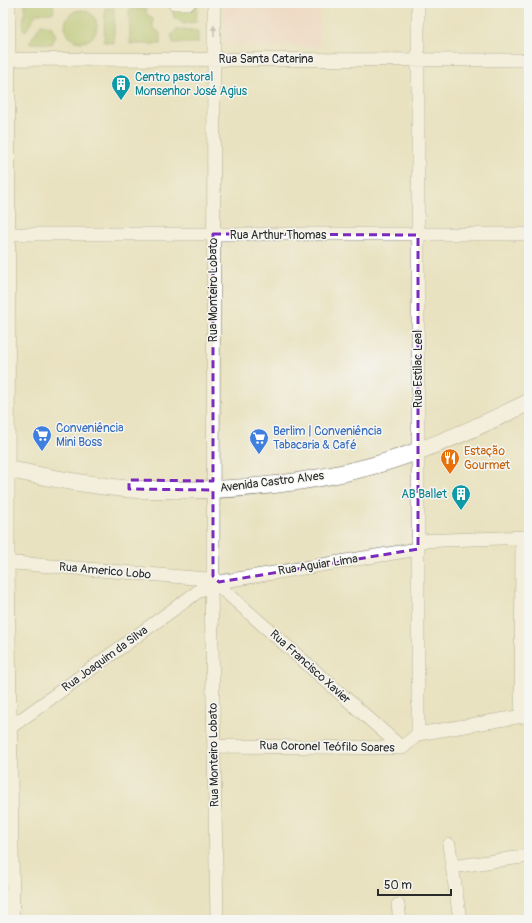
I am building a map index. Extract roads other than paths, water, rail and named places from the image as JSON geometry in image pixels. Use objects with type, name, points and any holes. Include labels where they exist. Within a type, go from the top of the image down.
[{"type":"main road","name":"Avenida Castro Alves","points":[[489,419],[529,393]]},
{"type":"main road","name":"Avenida Castro Alves","points":[[6,465],[70,472],[129,484],[213,486],[289,478],[358,460],[418,447],[529,402]]},
{"type":"street","points":[[8,917],[5,562],[6,59],[9,3]]},
{"type":"street","points":[[174,3],[189,3]]},
{"type":"street","name":"Rua Monteiro Lobato","points":[[214,3],[213,583],[217,920]]},
{"type":"street","name":"Rua Estilac Leal","points":[[418,3],[418,734]]},
{"type":"street","name":"Rua Santa Catarina","points":[[6,59],[529,60]]},
{"type":"street","name":"Rua Arthur Thomas","points":[[6,234],[529,234]]},
{"type":"street","points":[[418,734],[525,716],[526,537]]},
{"type":"street","name":"Rua Aguiar Lima","points":[[213,583],[418,545],[526,537]]},
{"type":"street","name":"Rua Americo Lobo","points":[[5,562],[213,583]]},
{"type":"street","name":"Rua Joaquim da Silva","points":[[6,731],[213,583]]},
{"type":"street","name":"Rua Francisco Xavier","points":[[213,583],[402,748]]},
{"type":"street","name":"Rua Coronel Teófilo Soares","points":[[214,746],[402,748],[418,734]]},
{"type":"street","points":[[449,845],[460,920]]},
{"type":"street","points":[[452,867],[529,856]]},
{"type":"street","points":[[3,895],[8,917]]},
{"type":"street","points":[[398,905],[400,920]]},
{"type":"place","name":"Centro pastoral Monsenhor José Agius","points":[[121,101]]},
{"type":"place","name":"Conveniência Mini Boss","points":[[42,452]]},
{"type":"place","name":"Berlim | Conveniência Tabacaria & Café","points":[[259,455]]},
{"type":"place","name":"Estação Gourmet","points":[[450,475]]},
{"type":"place","name":"AB Ballet","points":[[461,511]]}]
